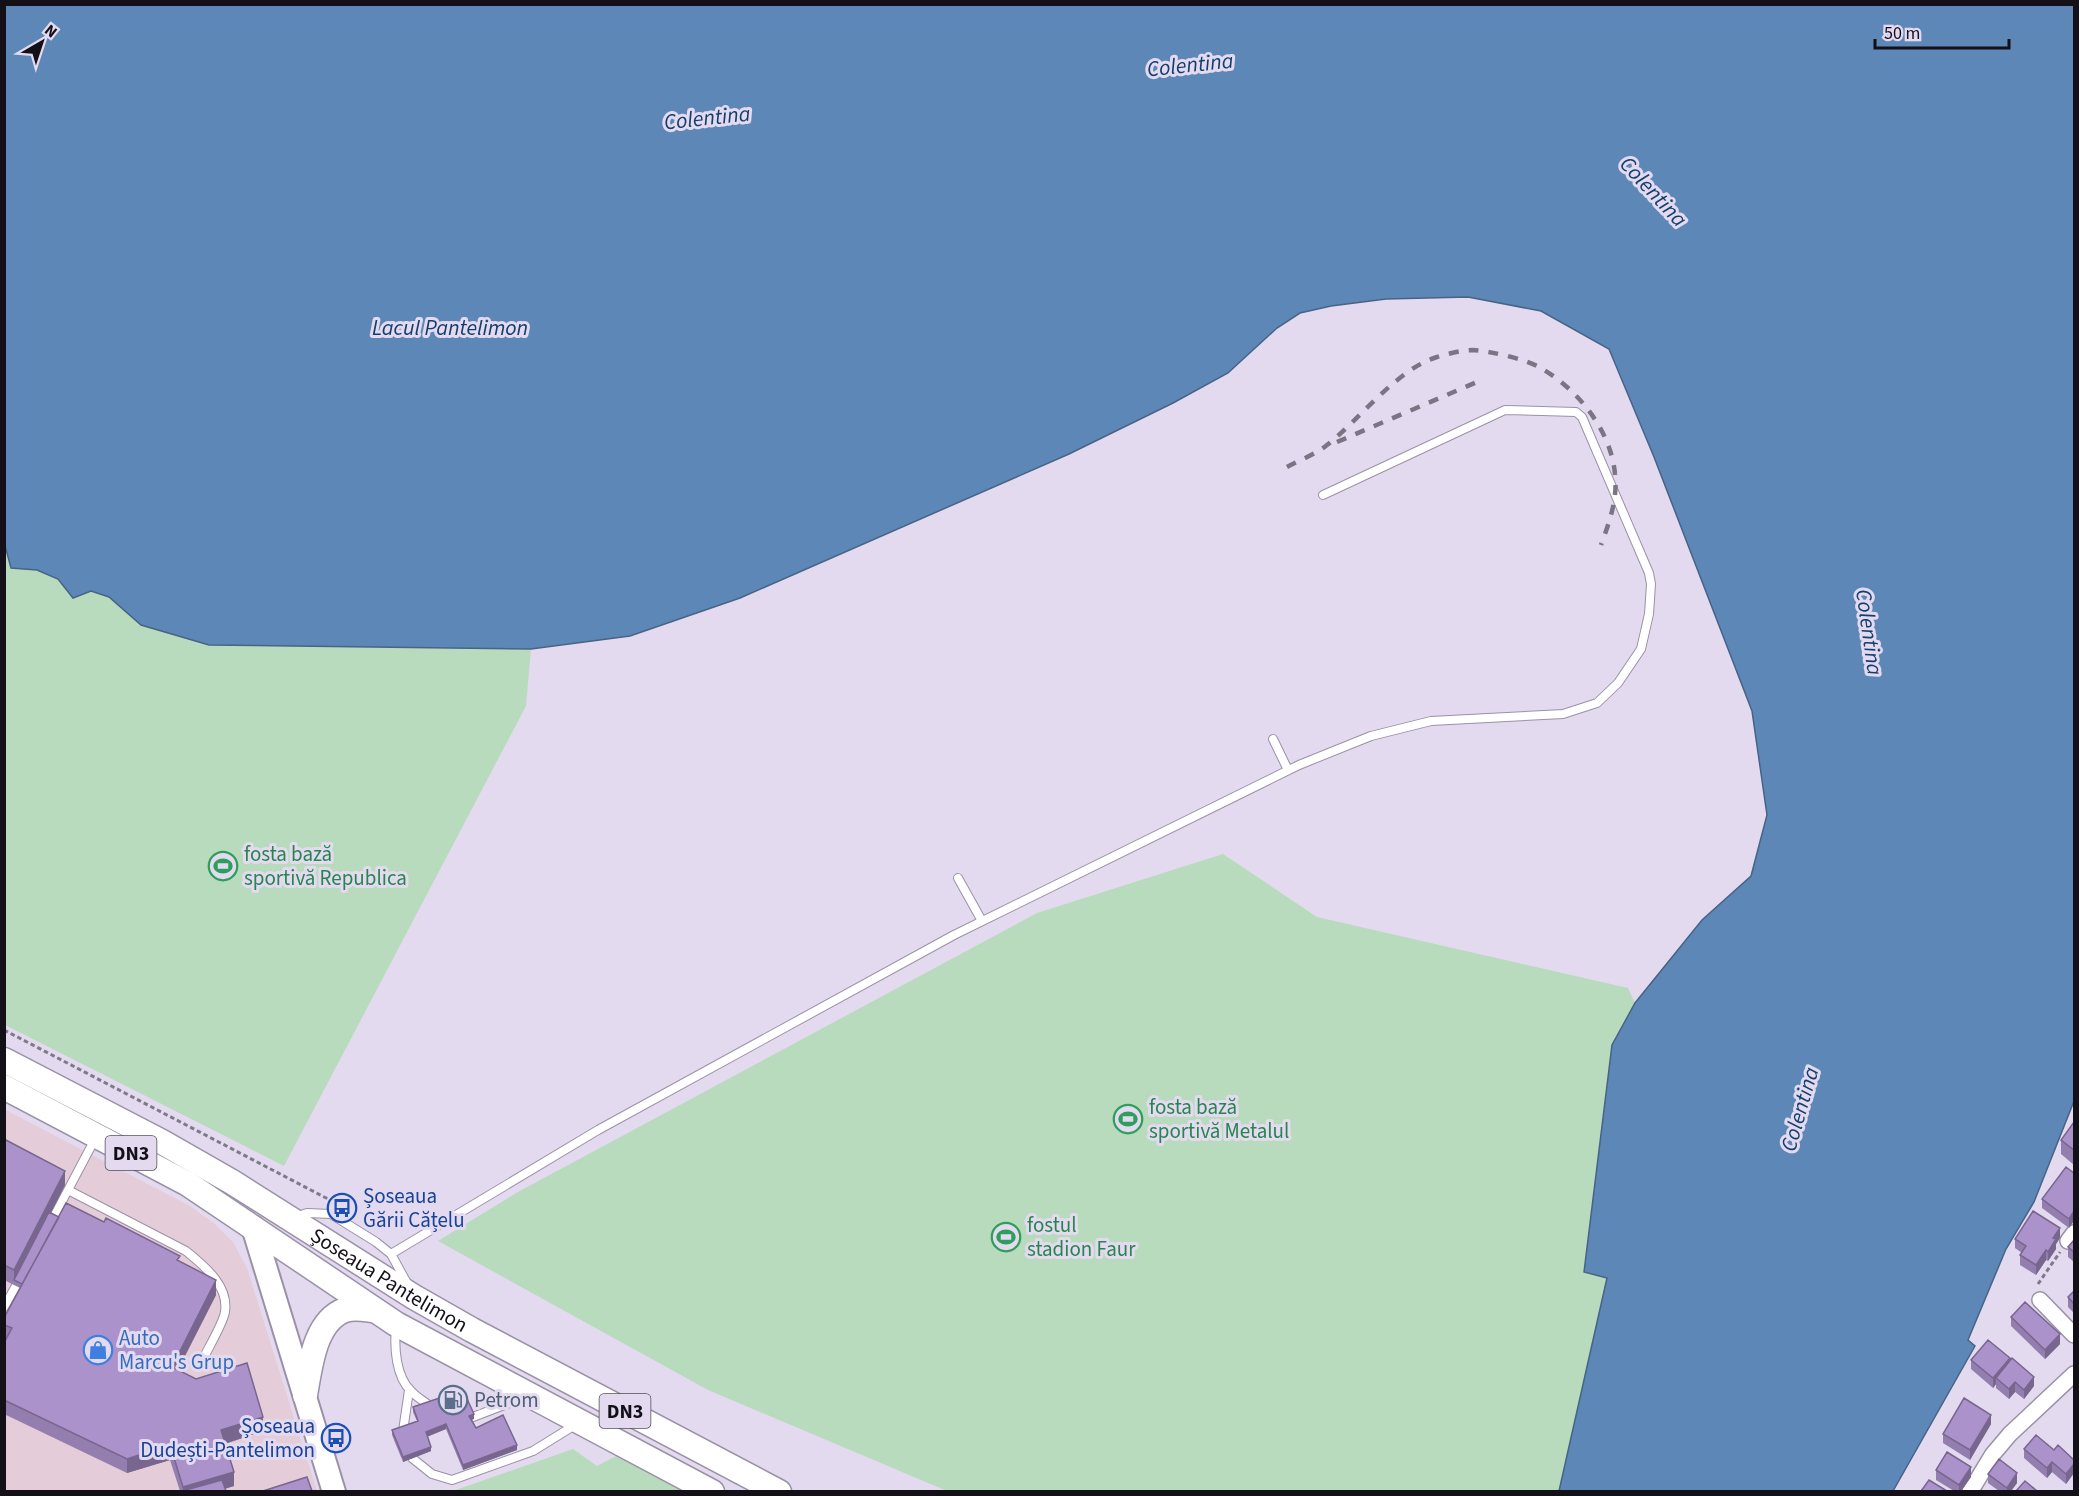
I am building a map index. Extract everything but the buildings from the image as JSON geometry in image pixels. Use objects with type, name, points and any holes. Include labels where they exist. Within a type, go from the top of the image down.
[{"type":"main road","name":"Șoseaua Pantelimon","points":[[4,1060],[162,1142],[232,1182],[472,1330],[779,1491]]},
{"type":"main road","name":"Șoseaua Pantelimon","points":[[4,1087],[188,1184],[396,1324],[528,1396],[712,1491]]},
{"type":"main road","points":[[232,1182],[253,1227],[334,1491]]},
{"type":"main road","points":[[253,1227],[290,1217]]},
{"type":"main road","points":[[305,1395],[320,1334],[331,1319],[346,1309],[373,1310]]},
{"type":"street","points":[[2040,1300],[2074,1335]]},
{"type":"street","points":[[1970,1491],[1993,1454],[2010,1434],[2074,1374]]},
{"type":"lane","points":[[391,1254],[598,1130],[982,921],[1288,770],[1371,736],[1421,723],[1563,714],[1589,706],[1609,693],[1635,660],[1645,639],[1651,584],[1649,573],[1582,417],[1576,412],[1505,410],[1323,495]]},
{"type":"lane","points":[[1273,739],[1288,770]]},
{"type":"lane","points":[[958,878],[982,921]]},
{"type":"lane","points":[[46,1231],[97,1135]]},
{"type":"lane","points":[[68,1190],[186,1251],[213,1276],[224,1298],[225,1313],[201,1363]]},
{"type":"lane","points":[[290,1217],[307,1213],[332,1214],[376,1242],[391,1254],[414,1296]]},
{"type":"lane","points":[[5,1304],[23,1273]]},
{"type":"lane","points":[[396,1324],[397,1364],[409,1390],[430,1406]]},
{"type":"lane","points":[[403,1431],[409,1390]]},
{"type":"lane","points":[[473,1417],[528,1396]]},
{"type":"lane","points":[[412,1458],[432,1474],[452,1480],[533,1451],[580,1422]]},
{"type":"path","points":[[4,1030],[335,1204]]},
{"type":"path","points":[[2040,1300],[2037,1291],[2038,1284],[2072,1237]]},
{"type":"shaded area","points":[[4,1109],[190,1206],[215,1224],[233,1242],[247,1268],[317,1491],[5,1491]]},
{"type":"green space","name":"fosta bază sportivă Republica","points":[[4,542],[11,568],[37,570],[58,579],[73,598],[91,591],[109,597],[141,625],[209,645],[531,649],[526,706],[284,1166],[5,1025]]},
{"type":"green space","name":"fosta bază sportivă Metalul","points":[[1223,854],[1317,917],[1628,988],[1635,1003],[1612,1046],[1584,1272],[1607,1277],[1559,1491],[947,1491],[708,1390],[438,1241],[516,1193],[1037,913]]},
{"type":"green space","points":[[573,1449],[597,1466],[618,1455],[688,1492],[450,1492]]},
{"type":"water","name":"Lacul Pantelimon","points":[[4,5],[2074,5],[2074,1101],[2034,1202],[2006,1249],[1968,1340],[1975,1346],[1893,1491],[1559,1491],[1607,1278],[1584,1272],[1612,1045],[1635,1003],[1702,920],[1751,876],[1767,815],[1752,711],[1654,457],[1609,349],[1541,311],[1468,297],[1386,299],[1331,306],[1300,313],[1277,328],[1228,373],[1069,454],[740,598],[630,636],[531,649],[209,645],[141,625],[109,597],[91,591],[73,598],[58,579],[37,570],[11,568],[4,542]]},
{"type":"railway","points":[[1287,467],[1327,445],[1393,383],[1422,363],[1455,352],[1469,350],[1507,356],[1539,367],[1566,386],[1590,412],[1607,442],[1616,483],[1612,511],[1601,545]]},
{"type":"railway","points":[[1337,442],[1484,379]]},
{"type":"place","name":"fosta bază sportivă Republica","points":[[223,866]]},
{"type":"place","name":"fosta bază sportivă Metalul","points":[[1128,1119]]},
{"type":"place","name":"Șoseaua Gării Cățelu","points":[[342,1208]]},
{"type":"place","name":"fostul stadion Faur","points":[[1006,1237]]},
{"type":"place","name":"Auto Marcu's Grup","points":[[98,1350]]},
{"type":"place","name":"Petrom","points":[[453,1400]]},
{"type":"place","name":"Șoseaua Dudești-Pantelimon","points":[[336,1438]]},
{"type":"water label","name":"Colentina","points":[[1190,64]]},
{"type":"water label","name":"Colentina","points":[[707,117]]},
{"type":"water label","name":"Colentina","points":[[1654,191]]},
{"type":"water label","name":"Colentina","points":[[1870,632]]},
{"type":"water label","name":"Colentina","points":[[1799,1109]]}]
